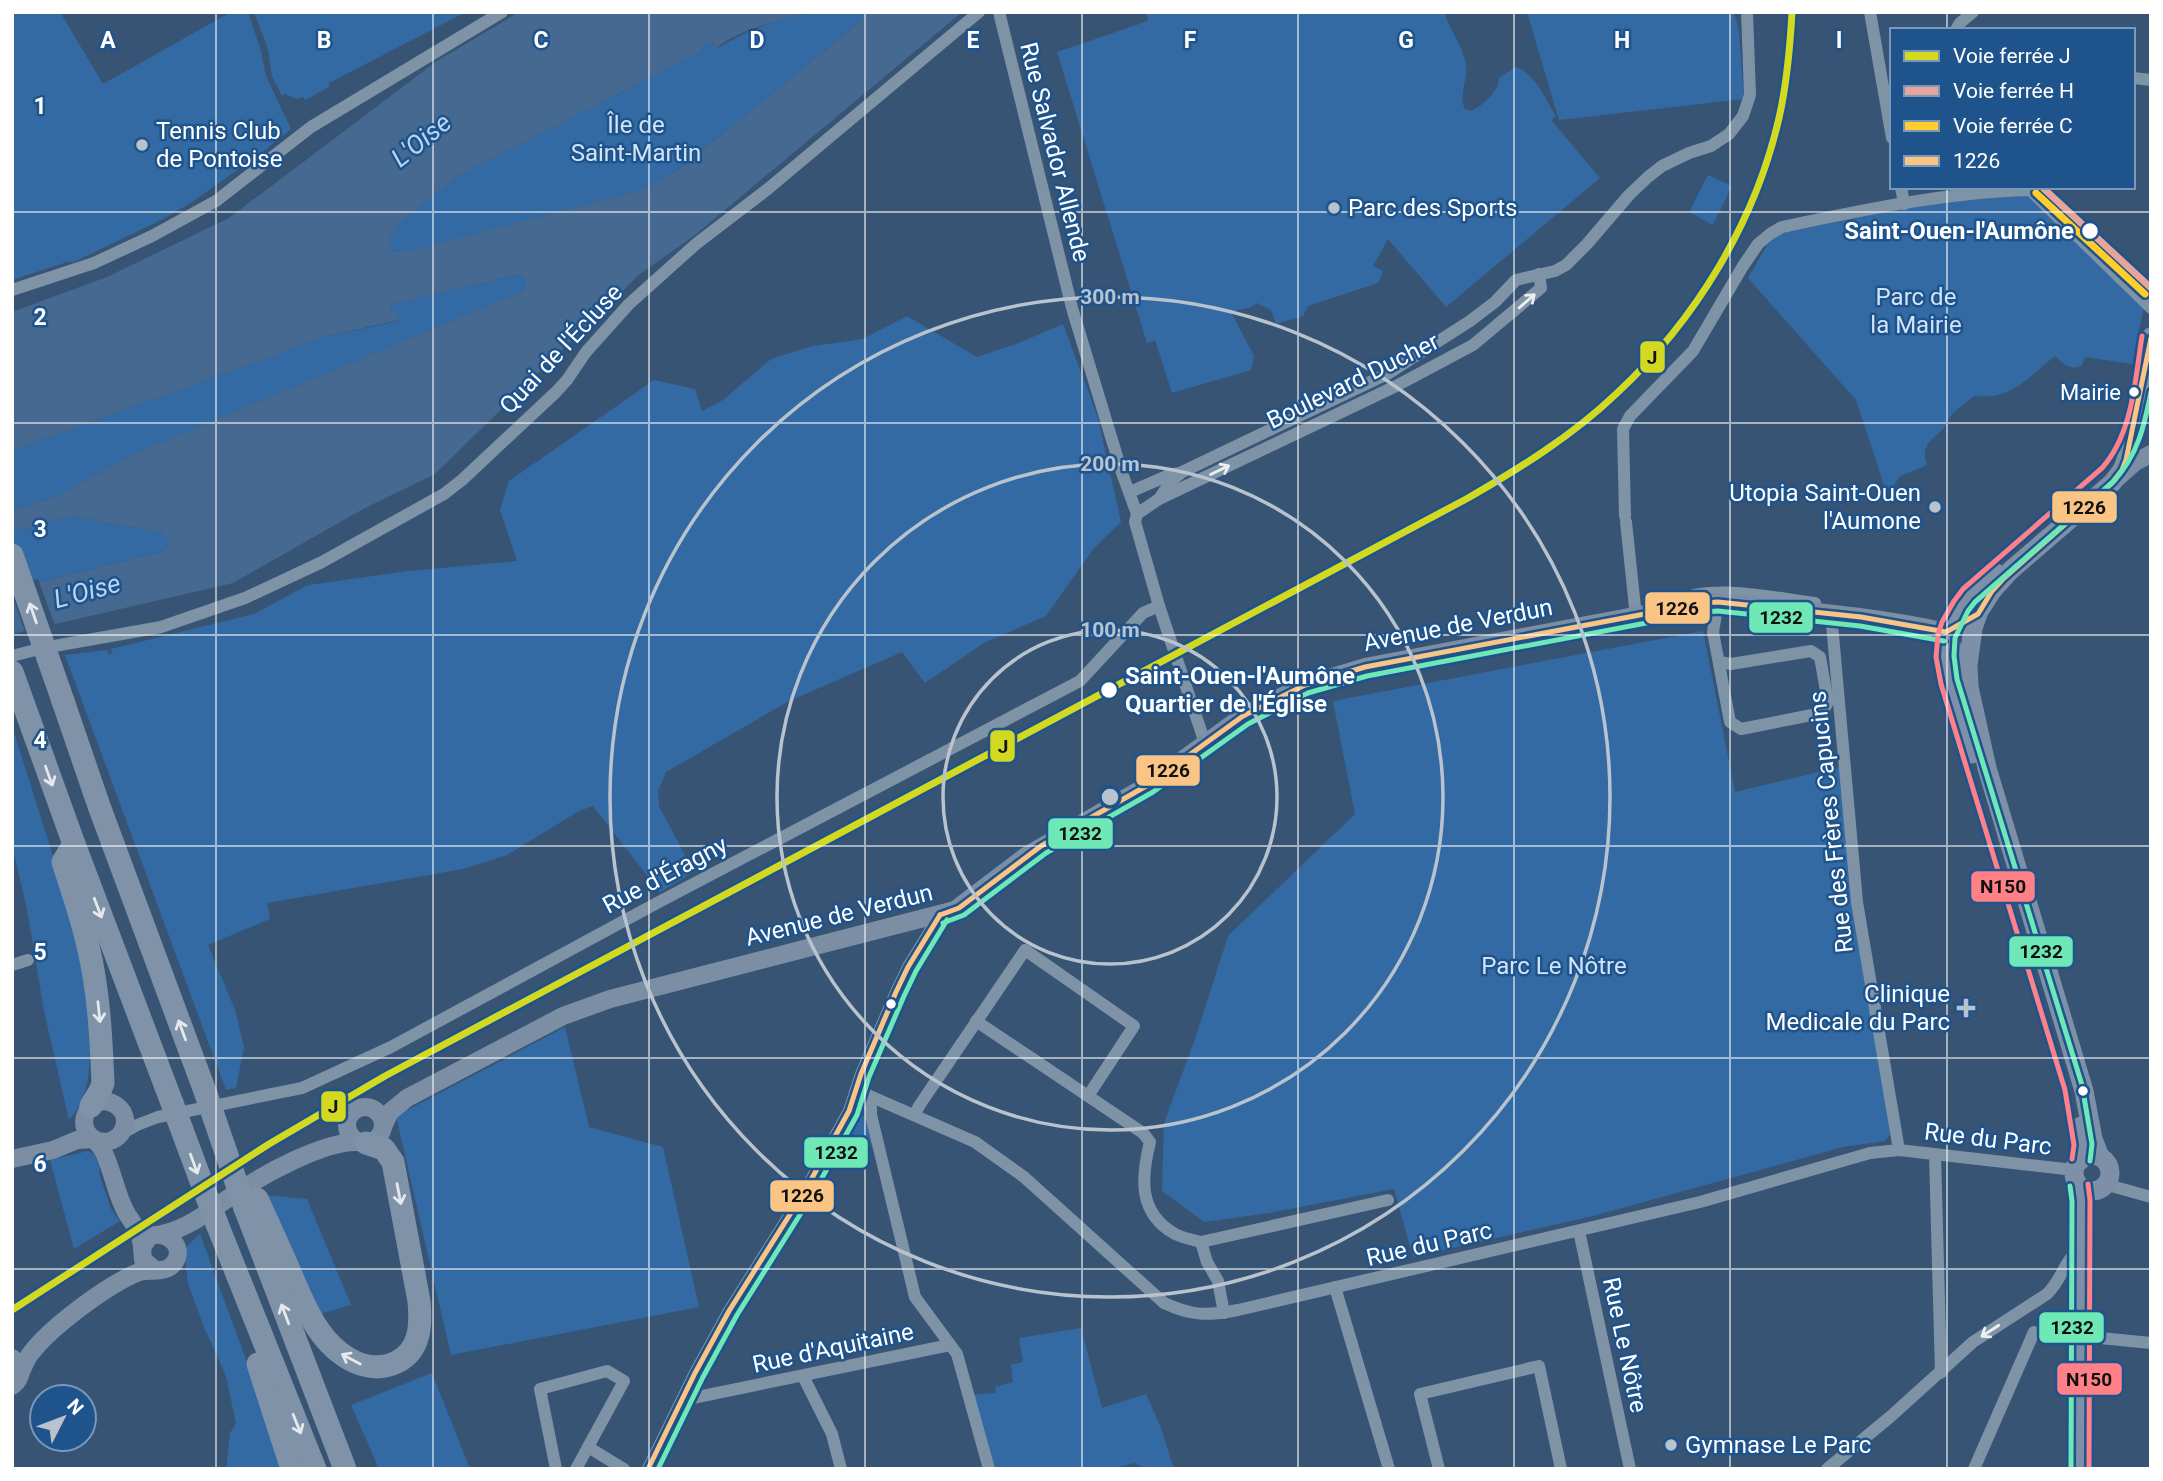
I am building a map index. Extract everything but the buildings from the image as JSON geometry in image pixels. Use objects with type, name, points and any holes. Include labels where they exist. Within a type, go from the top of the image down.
[{"type":"highway","points":[[12,555],[99,806],[206,1094],[234,1178],[251,1203],[305,1306],[329,1342],[344,1356],[362,1365],[381,1367],[400,1361],[413,1348],[421,1321],[393,1162],[384,1149],[362,1143]]},
{"type":"highway","points":[[12,672],[165,1110],[244,1292],[315,1469]]},
{"type":"highway","points":[[74,844],[63,862],[88,945],[101,1026],[103,1083],[89,1108]]},
{"type":"highway","points":[[251,1203],[345,1469]]},
{"type":"highway","points":[[244,1292],[252,1348],[292,1469]]},
{"type":"main road","points":[[2112,483],[2124,465],[2151,337]]},
{"type":"main road","points":[[2127,446],[2151,448]]},
{"type":"main road","points":[[2090,1469],[2090,1174],[2074,1088],[1949,681],[1945,655],[1946,632],[1956,613],[1972,593],[2108,474],[2127,446]]},
{"type":"main road","points":[[1969,687],[1970,636],[1978,614],[1992,591],[2011,570],[2135,462],[2151,454]]},
{"type":"main road","name":"Avenue de Verdun","points":[[383,1127],[388,1114],[407,1098],[563,1016],[610,999],[959,908],[1026,856],[1147,785],[1243,716],[1328,677],[1365,667],[1690,605],[1718,602],[1900,622],[1946,632]]},
{"type":"main road","points":[[1946,632],[1978,614]]},
{"type":"main road","points":[[1946,632],[1969,687],[1987,768],[2084,1091],[2093,1139],[2081,1248],[2080,1469]]},
{"type":"main road","name":"Avenue de Verdun","points":[[367,1107],[407,1098]]},
{"type":"main road","points":[[33,1154],[66,1133],[89,1108],[102,1101],[115,1104],[125,1118],[117,1157],[128,1196],[146,1224],[174,1241],[177,1254]]},
{"type":"main road","points":[[14,1368],[77,1311],[132,1275],[169,1267],[174,1262],[183,1240],[213,1219],[237,1192],[306,1156],[346,1143],[362,1143],[379,1137],[383,1127],[379,1114],[367,1107],[356,1108],[306,1156]]},
{"type":"main road","points":[[89,1108],[84,1118],[85,1127],[103,1152],[125,1211],[141,1236],[144,1262],[154,1269]]},
{"type":"main road","points":[[349,1116],[346,1122],[348,1133],[352,1139],[362,1143]]},
{"type":"main road","points":[[12,1159],[59,1148],[76,1140],[109,1142],[121,1135]]},
{"type":"main road","points":[[14,1368],[23,1349],[65,1312],[129,1265],[149,1237],[213,1219]]},
{"type":"street","points":[[12,290],[94,263],[152,236],[216,201],[311,127],[502,12]]},
{"type":"street","name":"Quai de l'Écluse","points":[[12,656],[161,627],[245,598],[323,562],[444,494],[556,392],[586,352],[629,304],[696,244],[769,188],[979,12]]},
{"type":"street","name":"Rue Salvador Allende","points":[[999,12],[1072,308],[1137,514],[1135,523],[1159,606],[1205,743]]},
{"type":"street","name":"Boulevard Ducher","points":[[1130,492],[1182,472],[1398,368],[1490,306],[1516,280],[1555,271],[1566,265],[1629,195],[1662,166],[1721,141],[1736,127],[1748,106],[1751,86],[1747,12]]},
{"type":"street","points":[[1870,12],[1888,90],[1890,114]]},
{"type":"street","points":[[1952,12],[1960,28],[1973,12]]},
{"type":"street","points":[[1901,189],[1904,204]]},
{"type":"street","points":[[1636,617],[1625,519],[1623,429],[1630,415],[1693,351],[1743,266],[1758,244],[1770,234],[1782,227],[1904,204],[2003,190],[2030,190],[2151,308]]},
{"type":"street","name":"Boulevard Ducher","points":[[1137,514],[1159,499],[1396,386],[1473,345],[1541,288],[1539,274]]},
{"type":"street","points":[[1490,306],[1501,322]]},
{"type":"street","name":"Boulevard Ducher","points":[[1159,499],[1171,481],[1182,472]]},
{"type":"street","points":[[1690,605],[1694,594],[1731,593],[1889,612],[1900,622]]},
{"type":"street","points":[[1718,602],[1713,632],[1730,722],[1741,729],[1822,713],[1828,702],[1820,657],[1811,651],[1731,664],[1720,662]]},
{"type":"street","name":"Rue d'Éragny","points":[[115,1104],[136,1114],[302,1088],[369,1058],[657,903],[1056,694],[1087,675],[1143,613],[1159,606]]},
{"type":"street","name":"Rue des Frères Capucins","points":[[1831,613],[1857,902],[1899,1150]]},
{"type":"street","points":[[648,1469],[729,1311],[806,1189],[849,1111],[908,967],[940,915]]},
{"type":"street","points":[[915,1114],[1025,950],[1134,1026],[1088,1096]]},
{"type":"street","points":[[12,965],[28,960]]},
{"type":"street","points":[[976,1021],[1143,1133],[1150,1142],[1143,1180],[1146,1201],[1157,1220],[1176,1235],[1202,1242],[1388,1200]]},
{"type":"street","points":[[856,1090],[871,1108],[915,1297],[957,1354],[989,1469]]},
{"type":"street","name":"Rue du Parc","points":[[856,1090],[975,1142],[1024,1177],[1164,1303],[1183,1312],[1205,1315],[1700,1202],[1870,1153],[1899,1150],[2090,1174],[2115,1187],[2151,1197]]},
{"type":"street","name":"Rue d'Éragny","points":[[121,1135],[165,1110]]},
{"type":"street","points":[[1935,1154],[1941,1373]]},
{"type":"street","name":"Rue Le Nôtre","points":[[1579,1231],[1630,1469]]},
{"type":"street","points":[[1202,1242],[1207,1262],[1218,1281],[1224,1312]]},
{"type":"street","points":[[1827,1469],[1941,1373],[1973,1342],[2047,1294],[2069,1259],[2081,1248]]},
{"type":"street","points":[[1335,1287],[1390,1469]]},
{"type":"street","points":[[1974,1469],[2034,1332]]},
{"type":"street","points":[[2090,1337],[2151,1343]]},
{"type":"street","name":"Rue d'Aquitaine","points":[[684,1400],[950,1345]]},
{"type":"street","points":[[1439,1469],[1420,1394],[1539,1366],[1561,1469]]},
{"type":"street","points":[[556,1469],[540,1390],[607,1371],[624,1381],[576,1469]]},
{"type":"street","points":[[803,1376],[832,1434],[841,1469]]},
{"type":"street","points":[[588,1447],[624,1469]]},
{"type":"green space","name":"Tennis Club de Pontoise","points":[[12,12],[60,12],[103,84],[231,12],[248,12],[266,76],[291,129],[260,154],[165,218],[74,262],[12,280]]},
{"type":"green space","points":[[254,12],[466,12],[329,83],[329,87],[305,100],[303,97],[297,99],[285,94],[282,96],[272,76],[268,49]]},
{"type":"green space","name":"Île de Saint-Martin","points":[[865,12],[861,21],[677,171],[655,183],[630,193],[404,253],[396,253],[390,247],[389,241],[401,220],[458,176],[702,51],[700,47],[712,41],[716,49],[745,33],[781,19],[812,13]]},
{"type":"green space","name":"Parc des Sports","points":[[1146,12],[1444,12],[1466,65],[1462,99],[1465,109],[1471,111],[1485,102],[1496,88],[1499,78],[1516,67],[1523,70],[1539,88],[1556,116],[1551,120],[1600,178],[1446,307],[1388,239],[1373,266],[1383,271],[1378,283],[1308,306],[1303,316],[1276,324],[1271,310],[1257,303],[1231,312],[1254,356],[1251,370],[1172,393],[1155,340],[1147,343],[1057,52],[1148,21]]},
{"type":"green space","points":[[1527,12],[1734,12],[1739,32],[1744,99],[1559,120]]},
{"type":"green space","points":[[1708,175],[1732,186],[1713,225],[1689,212]]},
{"type":"green space","name":"Parc de la Mairie","points":[[2027,195],[2144,306],[2132,364],[2085,357],[2082,365],[2074,368],[2055,356],[2009,391],[1999,395],[1974,396],[1953,413],[1927,446],[1927,465],[1900,476],[1892,488],[1886,491],[1856,400],[1748,278],[1769,242],[1782,233],[1957,198]]},
{"type":"green space","points":[[516,275],[527,279],[527,286],[523,291],[138,452],[51,499],[12,510],[12,451],[325,337],[397,321],[390,312],[390,306],[394,304]]},
{"type":"green space","points":[[907,316],[977,357],[1063,324],[1098,418],[1121,522],[1094,548],[1046,616],[984,643],[925,683],[902,652],[789,701],[666,772],[658,791],[659,806],[694,872],[660,892],[593,806],[579,811],[507,855],[463,869],[267,903],[270,919],[208,945],[235,1010],[244,1047],[236,1088],[226,1090],[65,655],[107,650],[109,655],[112,654],[111,649],[254,614],[308,585],[409,571],[517,561],[500,510],[509,481],[654,380],[695,389],[702,411],[723,400],[771,359],[813,346],[863,339]]},
{"type":"green space","points":[[74,516],[162,533],[168,537],[168,546],[161,552],[12,589],[12,532]]},
{"type":"green space","name":"Parc Le Nôtre","points":[[1703,631],[1735,792],[1840,767],[1890,1134],[1885,1141],[1843,1147],[1593,1216],[1413,1257],[1394,1189],[1269,1213],[1204,1222],[1162,1191],[1164,1123],[1195,1039],[1228,936],[1355,814],[1333,701]]},
{"type":"green space","points":[[12,726],[77,932],[89,996],[88,1080],[81,1104],[69,1120],[44,1011],[27,909],[12,854]]},
{"type":"green space","points":[[565,1027],[589,1127],[663,1147],[699,1307],[451,1355],[396,1116]]},
{"type":"green space","points":[[857,1115],[865,1116],[872,1145],[856,1149],[851,1128]]},
{"type":"green space","points":[[88,1151],[94,1154],[100,1167],[99,1173],[111,1209],[120,1221],[74,1249],[50,1160]]},
{"type":"green space","points":[[264,1195],[307,1199],[351,1305],[319,1314]]},
{"type":"green space","points":[[200,1234],[286,1469],[226,1469],[230,1433],[236,1423],[226,1376],[188,1284],[184,1249]]},
{"type":"green space","points":[[1081,1328],[1102,1408],[1146,1394],[1161,1428],[1174,1469],[1147,1469],[1134,1463],[1112,1469],[993,1469],[972,1395],[996,1393],[995,1387],[1013,1382],[1011,1365],[1023,1362],[1019,1338]]},
{"type":"green space","points":[[432,1373],[470,1469],[379,1469],[351,1405]]},
{"type":"water","name":"L'Oise","points":[[519,12],[814,12],[748,31],[716,49],[712,41],[701,47],[702,51],[458,176],[399,223],[389,241],[394,252],[406,252],[630,193],[655,183],[677,171],[861,21],[865,12],[962,12],[695,235],[640,274],[435,474],[365,508],[233,583],[12,634],[12,589],[161,552],[168,546],[168,540],[162,533],[74,516],[12,532],[12,510],[51,499],[138,452],[523,291],[527,283],[523,276],[516,275],[394,304],[390,306],[390,311],[397,311],[398,320],[325,337],[12,451],[12,312],[107,277],[229,218],[437,61]]},
{"type":"pier","points":[[38,579],[56,628],[26,634],[12,596],[12,585]]},
{"type":"rail line","name":"J","points":[[12,1310],[269,1144],[385,1076],[1468,498],[1564,437],[1616,394],[1671,335],[1696,302],[1738,232],[1755,195],[1779,118],[1788,65],[1792,12]]},
{"type":"rail line","name":"H","points":[[2044,189],[2151,288]]},
{"type":"rail line","name":"C","points":[[2036,193],[2145,294]]},
{"type":"transit line","name":"N150","points":[[2072,1159],[2074,1145],[2065,1090],[1941,684],[1936,657],[1942,622],[1963,589],[2102,468],[2112,454],[2131,405],[2142,336]]},
{"type":"transit line","name":"1226","points":[[1946,632],[1978,614],[1992,591],[2004,578],[2112,483],[2122,470],[2151,338]]},
{"type":"transit line","name":"1232","points":[[2090,1161],[2092,1144],[2082,1085],[1957,679],[1955,638],[1975,602],[2114,481],[2122,471],[2139,440],[2151,392]]},
{"type":"transit line","name":"1226","points":[[940,915],[959,908],[1041,846],[1148,785],[1243,716],[1305,685],[1365,667],[1718,602],[1861,617],[1946,632]]},
{"type":"transit line","name":"1232","points":[[943,923],[964,915],[1046,853],[1153,792],[1248,724],[1308,693],[1367,676],[1718,611],[1860,626],[1944,641]]},
{"type":"transit line","name":"1226","points":[[648,1469],[729,1311],[806,1189],[849,1111],[861,1074],[896,992],[940,915]]},
{"type":"transit line","name":"1232","points":[[658,1469],[737,1315],[813,1194],[857,1115],[869,1077],[904,996],[947,920]]},
{"type":"transit line","name":"N150","points":[[2088,1184],[2089,1469]]},
{"type":"transit line","name":"1232","points":[[2070,1186],[2071,1469]]},
{"type":"place","name":"Tennis Club de Pontoise","points":[[142,145]]},
{"type":"place","name":"Parc des Sports","points":[[1334,208]]},
{"type":"place","name":"Saint-Ouen-l'Aumône","points":[[2090,231]]},
{"type":"place","name":"Mairie","points":[[2134,392]]},
{"type":"place","name":"Utopia Saint-Ouen l'Aumone","points":[[1935,507]]},
{"type":"place","name":"Saint-Ouen-l'Aumône Quartier de l'Église","points":[[1109,690]]},
{"type":"place","name":"Clinique Medicale du Parc","points":[[1966,1008]]},
{"type":"place","name":"Gymnase Le Parc","points":[[1671,1445]]}]
